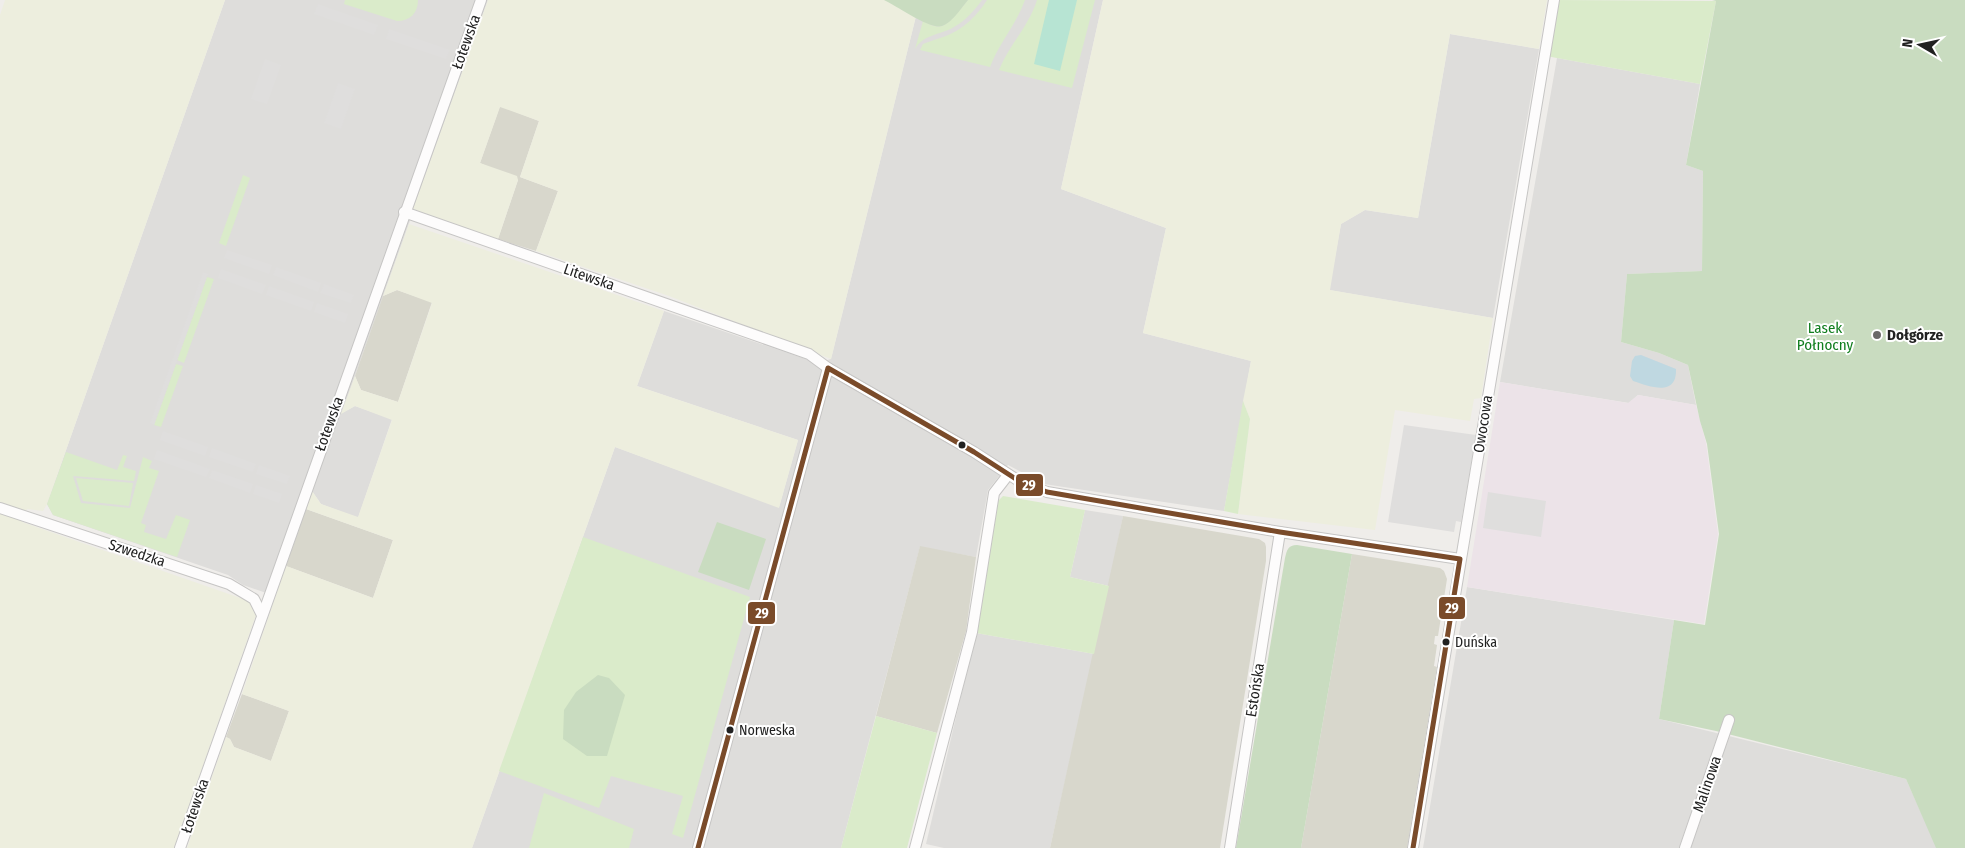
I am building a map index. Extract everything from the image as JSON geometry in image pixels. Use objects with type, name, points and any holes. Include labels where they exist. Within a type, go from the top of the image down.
[{"type":"street","name":"Łotewska","points":[[180,848],[404,212],[481,0]]},
{"type":"street","name":"Owocowa","points":[[1413,848],[1554,0]]},
{"type":"street","name":"Litewska","points":[[404,212],[809,354],[828,368]]},
{"type":"street","points":[[698,848],[828,368],[974,452],[1008,475],[1032,487],[1058,495],[1280,532],[1460,559]]},
{"type":"street","points":[[915,848],[972,632],[994,494],[1008,475]]},
{"type":"street","name":"Szwedzka","points":[[0,508],[229,584],[254,599],[262,615]]},
{"type":"street","name":"Estońska","points":[[1230,848],[1280,532]]},
{"type":"street","name":"Malinowa","points":[[1685,848],[1729,720]]},
{"type":"shaded area","points":[[225,0],[488,0],[342,413],[355,406],[392,419],[358,518],[321,504],[312,491],[275,596],[243,585],[228,575],[53,515],[47,504]]},
{"type":"shaded area","points":[[920,0],[1103,0],[1061,189],[1166,228],[1143,333],[1251,361],[1224,511],[1044,484],[1008,465],[988,490],[976,557],[920,547],[841,848],[472,848],[615,447],[779,507],[798,440],[637,386],[664,311],[817,363],[831,359]]},
{"type":"shaded area","points":[[318,4],[378,25],[374,35],[314,14]]},
{"type":"shaded area","points":[[389,29],[450,50],[446,59],[386,39]]},
{"type":"shaded area","points":[[1450,34],[1539,49],[1493,318],[1329,290],[1341,224],[1365,210],[1418,218]]},
{"type":"shaded area","points":[[1557,58],[1700,84],[1686,165],[1703,171],[1702,271],[1627,274],[1621,342],[1659,353],[1688,365],[1696,405],[1638,395],[1629,403],[1500,382]]},
{"type":"shaded area","points":[[265,59],[281,65],[267,104],[251,99]]},
{"type":"shaded area","points":[[338,83],[355,89],[341,129],[324,123]]},
{"type":"shaded area","points":[[500,106],[539,121],[520,177],[558,191],[536,251],[498,239],[518,180],[480,163]]},
{"type":"shaded area","points":[[227,250],[272,265],[269,274],[224,258]]},
{"type":"shaded area","points":[[276,267],[321,283],[318,292],[273,275]]},
{"type":"shaded area","points":[[221,269],[266,285],[262,294],[218,278]]},
{"type":"shaded area","points":[[203,272],[208,274],[154,425],[150,423]]},
{"type":"shaded area","points":[[324,284],[354,295],[351,303],[320,293]]},
{"type":"shaded area","points":[[269,286],[314,302],[311,311],[266,295]]},
{"type":"shaded area","points":[[397,290],[432,302],[398,402],[361,390],[355,376],[383,296]]},
{"type":"shaded area","points":[[317,303],[348,314],[345,323],[314,312]]},
{"type":"shaded area","points":[[1500,382],[1628,403],[1638,395],[1696,405],[1706,443],[1718,534],[1704,624],[1467,587]]},
{"type":"shaded area","points":[[1404,425],[1476,435],[1461,522],[1456,521],[1454,532],[1388,522]]},
{"type":"shaded area","points":[[163,431],[208,447],[205,456],[160,440]]},
{"type":"shaded area","points":[[212,448],[256,464],[253,472],[209,457]]},
{"type":"shaded area","points":[[157,450],[210,469],[206,477],[154,459]]},
{"type":"shaded area","points":[[259,465],[290,476],[287,484],[256,474]]},
{"type":"shaded area","points":[[212,470],[253,484],[250,493],[209,478]]},
{"type":"shaded area","points":[[256,485],[282,494],[279,503],[253,494]]},
{"type":"shaded area","points":[[1488,492],[1546,501],[1541,537],[1483,528]]},
{"type":"shaded area","points":[[306,509],[393,540],[373,598],[286,566]]},
{"type":"shaded area","points":[[1085,510],[1123,516],[1109,586],[1070,577]]},
{"type":"shaded area","points":[[1123,516],[1259,539],[1265,543],[1266,561],[1220,848],[1050,848]]},
{"type":"shaded area","points":[[920,546],[976,557],[966,631],[937,733],[876,716]]},
{"type":"shaded area","points":[[1352,554],[1440,568],[1444,571],[1447,579],[1438,636],[1435,636],[1434,644],[1437,645],[1434,666],[1437,667],[1407,848],[1301,848]]},
{"type":"shaded area","points":[[1467,587],[1674,620],[1659,719],[1906,779],[1937,848],[1423,848]]},
{"type":"shaded area","points":[[976,633],[1094,654],[1050,848],[944,848],[926,844]]},
{"type":"shaded area","points":[[242,694],[289,711],[271,761],[234,747],[230,739],[226,737]]},
{"type":"green space","points":[[5,0],[225,0],[47,504],[43,511],[27,509],[22,522],[249,601],[256,615],[174,848],[0,848],[0,15]]},
{"type":"green space","points":[[345,0],[418,0],[418,5],[415,12],[409,18],[397,21],[344,4]]},
{"type":"green space","points":[[488,0],[920,0],[831,359],[669,296],[536,251],[558,191],[520,177],[539,121],[500,107],[480,163],[517,176],[518,180],[498,239],[413,209]]},
{"type":"green space","points":[[884,0],[968,0],[949,22],[942,26],[937,26],[922,21]]},
{"type":"green space","points":[[968,0],[982,0],[962,22],[949,30],[923,40],[915,49],[923,21],[935,26],[945,25]]},
{"type":"green space","points":[[987,0],[1025,0],[990,67],[920,50],[923,44],[946,36],[964,26]]},
{"type":"green space","points":[[1037,0],[1095,0],[1072,88],[999,70],[1029,18]]},
{"type":"green space","points":[[1049,0],[1077,0],[1060,71],[1034,64]]},
{"type":"green space","points":[[1103,0],[1547,0],[1539,49],[1450,34],[1418,218],[1365,210],[1341,224],[1330,290],[1493,318],[1481,398],[1474,399],[1470,421],[1395,410],[1375,530],[1238,514],[1250,419],[1243,401],[1251,361],[1143,333],[1166,228],[1061,189]]},
{"type":"green space","points":[[1556,0],[1716,1],[1700,84],[1546,56]]},
{"type":"green space","name":"Lasek Północny","points":[[1712,0],[1965,0],[1965,848],[1936,848],[1906,779],[1716,731],[1659,719],[1674,620],[1705,625],[1719,534],[1707,444],[1688,365],[1659,353],[1621,342],[1627,274],[1702,271],[1703,171],[1686,165],[1716,1]]},
{"type":"green space","points":[[243,175],[250,178],[226,246],[219,243]]},
{"type":"green space","points":[[409,224],[664,311],[637,386],[798,440],[779,508],[615,447],[472,848],[187,848],[226,737],[230,739],[234,747],[271,761],[289,711],[242,694],[286,566],[373,598],[393,540],[306,509],[312,491],[321,504],[358,517],[392,420],[355,406],[341,414],[355,376],[361,390],[398,402],[432,303],[397,290],[383,296]]},
{"type":"green space","points":[[207,277],[214,279],[184,363],[177,360]]},
{"type":"green space","points":[[176,364],[183,366],[161,427],[154,425]]},
{"type":"green space","points":[[1243,401],[1250,419],[1238,514],[1224,511]]},
{"type":"green space","points":[[66,452],[117,470],[123,455],[127,456],[123,467],[136,471],[134,481],[73,476],[81,503],[130,508],[143,457],[152,461],[149,468],[159,471],[141,523],[146,525],[144,532],[166,539],[176,515],[190,520],[177,557],[53,515],[47,504]]},
{"type":"green space","points":[[76,478],[133,483],[129,506],[83,501]]},
{"type":"green space","points":[[1003,496],[1085,510],[1070,577],[1109,586],[1094,654],[976,633],[996,503]]},
{"type":"green space","points":[[717,522],[766,539],[749,590],[698,572]]},
{"type":"green space","points":[[583,537],[750,597],[683,838],[672,834],[683,796],[611,776],[599,808],[499,771]]},
{"type":"green space","points":[[1297,545],[1352,554],[1301,848],[1236,848],[1286,553],[1288,548]]},
{"type":"green space","points":[[598,675],[609,678],[625,695],[607,756],[587,756],[563,739],[564,710],[576,692]]},
{"type":"green space","points":[[876,716],[937,733],[907,848],[841,848]]},
{"type":"green space","points":[[544,793],[634,829],[629,848],[529,848]]},
{"type":"water","points":[[1641,355],[1676,369],[1672,384],[1662,388],[1647,386],[1633,381],[1630,376],[1632,361],[1635,356]]},
{"type":"transit line","name":"29","points":[[698,848],[828,368],[974,452],[1019,481],[1047,492],[1280,532],[1460,559],[1413,848]]},
{"type":"place","name":"Dołgórze","points":[[1877,335]]},
{"type":"place","name":"Duńska","points":[[1446,642]]},
{"type":"place","name":"Norweska","points":[[730,730]]}]
